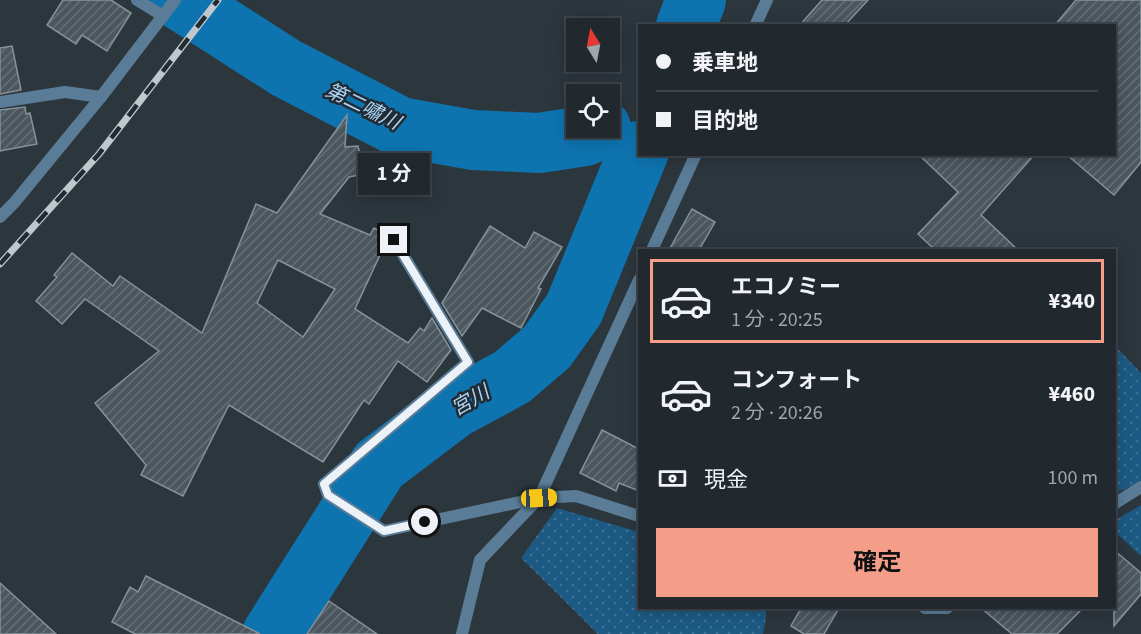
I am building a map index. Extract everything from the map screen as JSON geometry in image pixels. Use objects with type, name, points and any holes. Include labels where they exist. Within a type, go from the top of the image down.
[{"type":"street","points":[[0,217],[101,97],[169,8],[136,0]]},
{"type":"street","points":[[756,24],[767,0]]},
{"type":"street","points":[[0,102],[65,92],[101,97]]},
{"type":"street","points":[[652,249],[695,156]]},
{"type":"street","points":[[394,240],[468,362],[324,484],[328,495],[384,531],[539,498],[576,496],[638,516]]},
{"type":"street","points":[[462,634],[480,560],[539,498],[638,282]]},
{"type":"street","points":[[1116,503],[1141,487]]},
{"type":"shaded area","points":[[1116,347],[1141,373],[1141,482],[1116,493]]},
{"type":"shaded area","points":[[1141,505],[1141,556],[1116,533],[1116,520]]},
{"type":"shaded area","points":[[557,508],[638,532],[638,609],[766,609],[763,634],[598,634],[521,558]]},
{"type":"building","points":[[63,0],[111,0],[131,13],[107,51],[82,35],[76,44],[47,25]]},
{"type":"building","points":[[822,0],[868,0],[846,24],[801,24]]},
{"type":"building","points":[[1076,0],[1141,0],[1141,162],[1114,195],[1068,156],[1116,156],[1116,24],[1056,24]]},
{"type":"building","points":[[12,46],[21,90],[0,94],[0,48]]},
{"type":"building","points":[[25,107],[26,114],[30,113],[37,144],[0,151],[0,110]]},
{"type":"building","points":[[347,115],[345,147],[358,146],[365,174],[349,177],[320,214],[370,235],[374,228],[387,235],[386,242],[355,309],[408,343],[420,328],[424,331],[432,318],[451,350],[427,382],[398,361],[369,404],[364,400],[323,462],[229,405],[183,496],[141,475],[146,465],[95,403],[159,351],[85,299],[62,324],[36,301],[57,277],[54,275],[72,253],[113,286],[120,276],[202,333],[256,204],[277,213]],"holes":[[[278,260],[335,289],[303,337],[257,303]]]},
{"type":"building","points":[[920,156],[1033,156],[981,215],[1017,249],[934,249],[918,234],[958,192]]},
{"type":"building","points":[[692,209],[715,222],[700,249],[670,249]]},
{"type":"building","points":[[490,226],[525,248],[534,232],[562,247],[538,288],[541,289],[521,328],[482,308],[462,336],[442,303]]},
{"type":"building","points":[[602,430],[638,448],[638,491],[619,483],[616,491],[580,473]]},
{"type":"building","points":[[1116,552],[1141,573],[1141,594],[1114,626]]},
{"type":"building","points":[[146,576],[260,634],[135,634],[112,622],[130,587],[138,592]]},
{"type":"building","points":[[0,583],[56,634],[0,634]]},
{"type":"building","points":[[329,601],[377,634],[307,634]]},
{"type":"building","points":[[800,609],[838,609],[824,634],[804,634],[791,626]]},
{"type":"building","points":[[982,609],[1082,609],[1057,634],[1012,634]]},
{"type":"waterway","name":"第二嘯川","points":[[180,0],[286,68],[400,127],[473,140],[539,143],[572,138]]},
{"type":"waterway","name":"宮川","points":[[687,24],[696,0]]},
{"type":"waterway","name":"宮川","points":[[272,634],[379,465],[453,409],[512,377],[547,347],[574,309],[638,153]]},
{"type":"railway","points":[[0,264],[99,154],[218,0]]},
{"type":"route","points":[[394,240],[468,362],[324,484],[328,495],[384,531],[425,522]]}]
